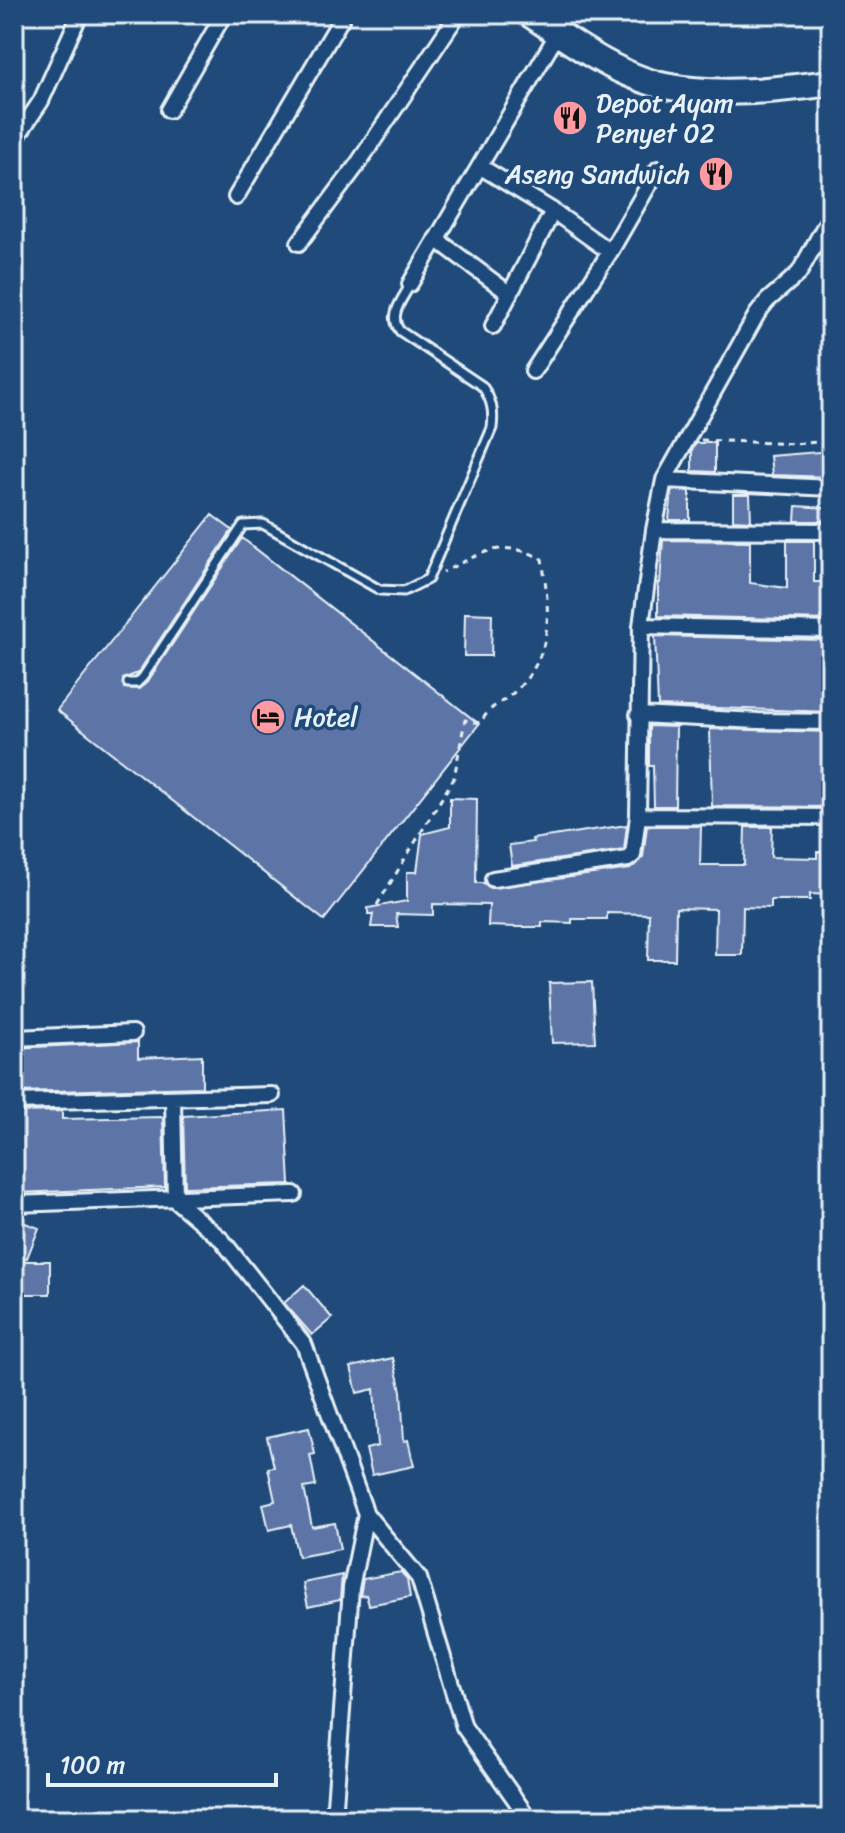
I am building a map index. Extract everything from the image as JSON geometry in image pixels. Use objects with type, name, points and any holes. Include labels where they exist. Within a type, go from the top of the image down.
[{"type":"highway","points":[[530,14],[564,24],[615,67],[665,86],[714,91],[764,91],[831,83]]},
{"type":"street","points":[[14,141],[41,101],[80,14]]},
{"type":"street","points":[[169,110],[224,14]]},
{"type":"street","points":[[236,197],[344,14]]},
{"type":"street","points":[[299,243],[357,165],[458,14]]},
{"type":"street","points":[[410,284],[564,24]]},
{"type":"street","points":[[481,167],[553,211],[610,252]]},
{"type":"street","points":[[533,371],[610,252],[658,169]]},
{"type":"street","points":[[493,326],[553,211]]},
{"type":"street","points":[[493,879],[628,859],[633,855],[638,816],[641,626],[664,480],[757,314],[799,273],[831,215]]},
{"type":"street","points":[[436,239],[510,294]]},
{"type":"street","points":[[664,480],[831,488]]},
{"type":"street","points":[[654,530],[831,531]]},
{"type":"street","points":[[641,626],[831,630]]},
{"type":"street","points":[[638,715],[831,722]]},
{"type":"street","points":[[638,816],[831,817]]},
{"type":"street","points":[[14,1038],[133,1033]]},
{"type":"street","points":[[14,1102],[272,1095]]},
{"type":"street","points":[[173,1099],[175,1200],[222,1240],[304,1344],[366,1514],[419,1578],[464,1727],[529,1819]]},
{"type":"street","points":[[14,1204],[294,1194]]},
{"type":"street","points":[[334,1819],[351,1588],[366,1514]]},
{"type":"lane","points":[[128,683],[137,683],[143,677],[243,525],[263,524],[380,590],[404,591],[428,579],[492,428],[493,415],[490,397],[482,386],[400,331],[396,325],[394,315],[410,284]]},
{"type":"path","points":[[686,439],[795,444],[831,441]]},
{"type":"path","points":[[377,905],[454,778],[465,720],[480,723],[491,705],[511,695],[538,666],[546,636],[549,599],[542,559],[522,548],[489,550],[428,579]]},
{"type":"building","points":[[696,443],[715,443],[715,472],[692,471],[692,450]]},
{"type":"building","points":[[831,451],[831,477],[772,475],[770,456]]},
{"type":"building","points":[[672,490],[690,491],[690,520],[669,520]]},
{"type":"building","points":[[733,495],[750,495],[751,521],[733,520]]},
{"type":"building","points":[[796,506],[829,508],[828,521],[795,521]]},
{"type":"building","name":"Hotel","points":[[212,515],[232,530],[138,673],[123,679],[124,688],[139,689],[148,681],[242,538],[479,724],[324,920],[57,710]]},
{"type":"building","points":[[663,540],[750,541],[750,583],[787,588],[787,541],[814,541],[814,582],[831,582],[831,620],[658,616]]},
{"type":"building","points":[[465,613],[492,614],[491,656],[464,656]]},
{"type":"building","points":[[655,636],[823,640],[823,678],[831,678],[831,712],[658,706]]},
{"type":"building","points":[[649,726],[676,727],[675,806],[654,806],[653,766],[649,766]]},
{"type":"building","points":[[710,729],[831,732],[831,807],[712,806]]},
{"type":"building","points":[[450,798],[477,799],[476,883],[484,883],[490,888],[630,869],[643,857],[647,826],[701,826],[700,865],[744,865],[745,827],[772,827],[771,857],[817,858],[817,852],[831,852],[831,895],[810,894],[810,900],[771,900],[771,908],[743,907],[742,955],[715,955],[716,909],[676,908],[675,960],[648,960],[649,914],[607,913],[607,919],[542,922],[542,927],[488,926],[489,905],[433,904],[433,915],[396,914],[398,927],[371,927],[373,914],[368,914],[368,908],[407,901],[407,872],[417,872],[422,834],[450,827]]},
{"type":"building","points":[[627,825],[624,850],[512,866],[509,845]]},
{"type":"building","points":[[592,982],[595,1042],[552,1043],[549,983]]},
{"type":"building","points":[[138,1042],[138,1058],[202,1055],[202,1087],[17,1092],[14,1048]]},
{"type":"building","points":[[286,1110],[290,1184],[185,1187],[183,1116]]},
{"type":"building","points":[[62,1111],[62,1119],[163,1117],[165,1187],[17,1193],[17,1112]]},
{"type":"building","points":[[14,1219],[39,1228],[27,1258],[14,1254]]},
{"type":"building","points":[[22,1261],[50,1261],[50,1294],[22,1294]]},
{"type":"building","points":[[304,1285],[332,1318],[312,1335],[284,1303]]},
{"type":"building","points":[[393,1358],[401,1391],[404,1441],[408,1440],[414,1466],[372,1475],[366,1449],[378,1446],[374,1389],[357,1393],[351,1367]]},
{"type":"building","points":[[309,1428],[315,1454],[310,1455],[316,1486],[304,1488],[312,1527],[335,1523],[340,1549],[298,1557],[291,1525],[269,1530],[263,1504],[275,1501],[268,1468],[274,1467],[267,1437]]},
{"type":"building","points":[[401,1572],[407,1579],[410,1597],[369,1605],[366,1595],[360,1596],[363,1579]]},
{"type":"building","points":[[342,1575],[340,1600],[308,1607],[303,1583]]},
{"type":"place","name":"Depot Ayam Penyet 02","points":[[570,118]]},
{"type":"place","name":"Aseng Sandwich","points":[[716,174]]},
{"type":"place","name":"Hotel","points":[[268,717]]}]
